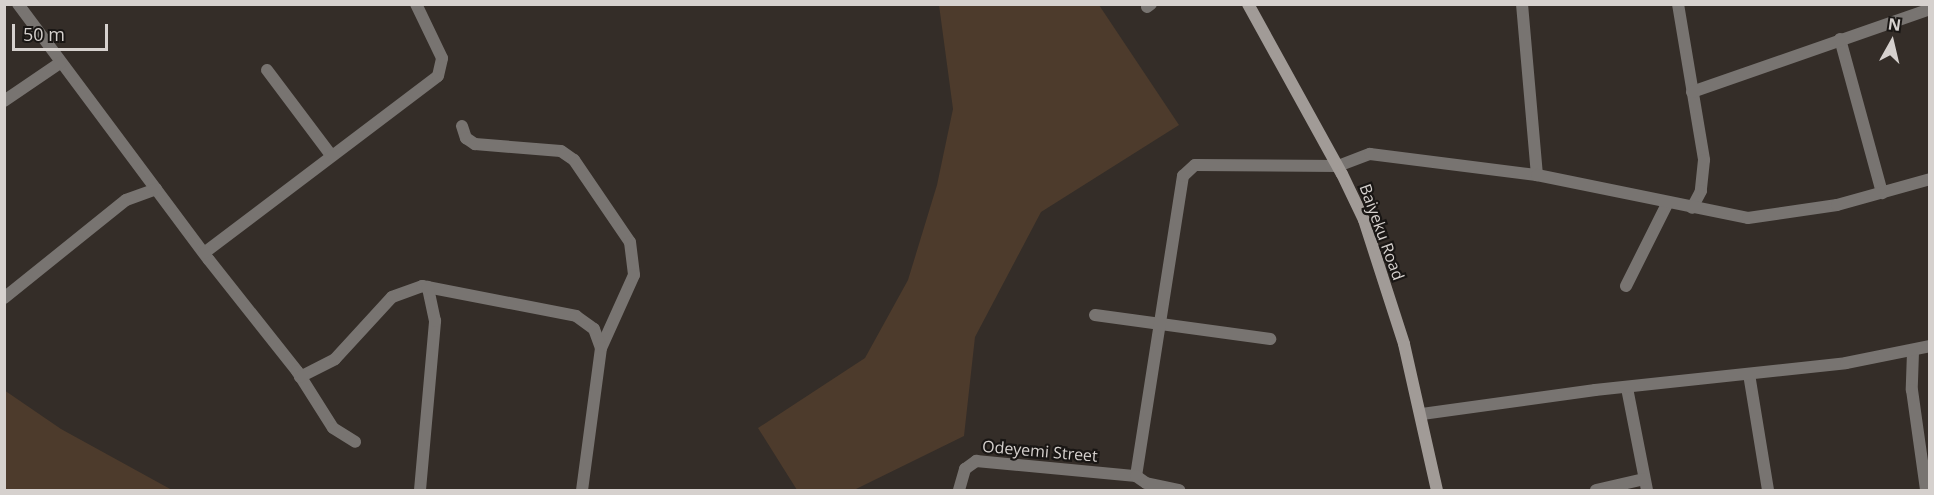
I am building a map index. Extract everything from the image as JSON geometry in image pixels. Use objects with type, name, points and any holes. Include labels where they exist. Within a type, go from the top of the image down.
[{"type":"main road","name":"Baiyeku Road","points":[[1248,4],[1338,166],[1364,220],[1404,344],[1422,414],[1437,490]]},
{"type":"street","points":[[18,4],[60,63],[300,377],[333,428],[355,442]]},
{"type":"street","points":[[204,253],[330,154],[438,76],[442,58],[416,4]]},
{"type":"street","points":[[1522,4],[1537,175]]},
{"type":"street","points":[[1678,4],[1704,160],[1701,191],[1692,208]]},
{"type":"street","points":[[1692,92],[1929,9]]},
{"type":"street","points":[[1840,39],[1882,193]]},
{"type":"street","points":[[4,101],[60,63]]},
{"type":"street","points":[[267,70],[330,154]]},
{"type":"street","points":[[462,126],[466,138],[482,145],[561,151],[574,160],[630,242],[634,275],[601,348],[582,490]]},
{"type":"street","points":[[1136,476],[1183,176],[1195,165],[1338,166],[1370,154],[1537,175],[1748,218],[1837,205],[1929,179]]},
{"type":"street","points":[[4,298],[126,200],[156,189]]},
{"type":"street","points":[[1626,286],[1668,202]]},
{"type":"street","points":[[300,377],[335,359],[392,297],[407,290],[428,287],[576,316],[594,329],[601,348]]},
{"type":"street","points":[[420,490],[435,321],[428,287]]},
{"type":"street","points":[[1095,315],[1270,339]]},
{"type":"street","points":[[1422,414],[1749,374],[1913,352],[1929,346]]},
{"type":"street","points":[[1913,352],[1912,390],[1926,490]]},
{"type":"street","points":[[1749,374],[1768,490]]},
{"type":"street","points":[[1596,490],[1646,485],[1627,388]]},
{"type":"street","name":"Odeyemi Street","points":[[959,490],[966,469],[976,461],[1136,476],[1146,483],[1179,490]]},
{"type":"shaded area","points":[[939,5],[1099,5],[1179,125],[1041,212],[975,337],[964,436],[854,490],[797,490],[758,428],[865,358],[908,280],[937,185],[953,109]]},
{"type":"shaded area","points":[[4,390],[61,429],[172,490],[5,490]]}]
